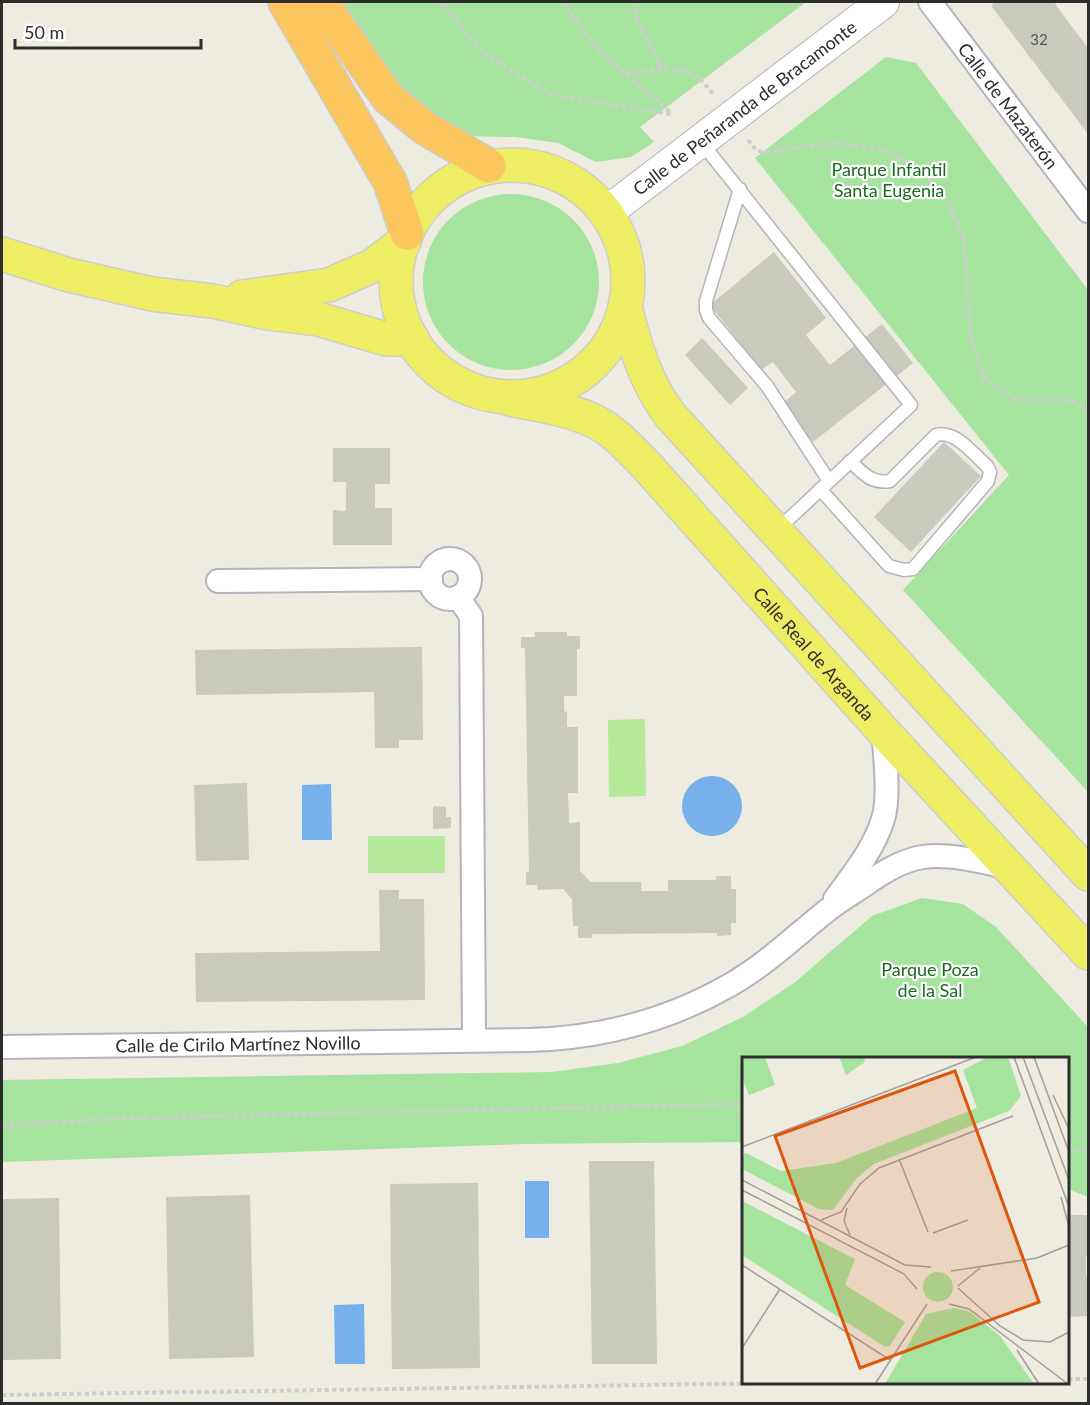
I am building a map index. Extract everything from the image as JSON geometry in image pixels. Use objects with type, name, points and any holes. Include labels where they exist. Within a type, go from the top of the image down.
[{"type":"highway","points":[[285,2],[390,182],[405,237]]},
{"type":"highway","points":[[321,2],[388,98],[425,129],[489,165]]},
{"type":"main road","name":"Calle de Peñaranda de Bracamonte","points":[[606,213],[883,2]]},
{"type":"main road","points":[[2,254],[69,275],[152,294],[212,301],[268,313],[318,320],[386,339],[412,339],[399,298],[399,269],[405,237],[427,197],[454,177],[489,165],[537,167],[576,184],[606,213],[619,240],[627,270],[626,310],[638,354],[657,398],[692,440],[1089,874]]},
{"type":"main road","points":[[212,301],[329,285],[372,266],[405,237]]},
{"type":"main road","points":[[510,399],[540,395],[568,383],[594,365],[613,342],[626,310]]},
{"type":"main road","name":"Calle Real de Arganda","points":[[412,339],[442,376],[486,394],[575,415],[595,422],[615,435],[654,473],[883,731],[1089,953]]},
{"type":"street","name":"Calle de Mazaterón","points":[[930,2],[1089,211]]},
{"type":"street","points":[[459,561],[468,569],[470,582],[468,588],[458,597],[445,598],[435,591],[430,579],[440,562],[459,561]]},
{"type":"street","points":[[218,581],[430,579]]},
{"type":"street","points":[[458,597],[471,616],[474,1040]]},
{"type":"street","name":"Calle de Cirilo Martínez Novillo","points":[[826,911],[866,856],[884,818],[886,779],[883,731]]},
{"type":"street","name":"Calle de Cirilo Martínez Novillo","points":[[2,1047],[559,1039],[597,1033],[640,1024],[684,1008],[730,985],[770,959],[826,911],[887,870],[922,857],[969,859],[1009,868]]},
{"type":"lane","points":[[700,141],[911,405],[775,531]]},
{"type":"lane","points":[[740,189],[706,301],[706,310],[710,318],[767,386],[824,485],[890,566],[904,570],[913,568],[988,481],[990,472],[987,466],[952,435],[943,433],[936,435],[890,481],[880,483],[869,479],[850,461]]},
{"type":"path","points":[[441,2],[483,54],[552,95],[671,114],[598,50],[562,2]]},
{"type":"path","points":[[634,2],[637,20],[662,68]]},
{"type":"path","points":[[627,74],[662,68],[692,73],[708,86]]},
{"type":"path","points":[[764,152],[838,143],[887,152],[924,173],[949,203],[964,239],[970,340],[984,379],[1016,400],[1068,400],[1089,409]]},
{"type":"path","points":[[2,1126],[129,1118],[742,1104]]},
{"type":"path","points":[[1069,1147],[1085,1152],[1089,1156]]},
{"type":"path","points":[[1069,1379],[1089,1379]]},
{"type":"path","points":[[2,1395],[769,1384]]},
{"type":"green space","points":[[339,2],[806,2],[640,127],[654,142],[631,157],[596,162],[558,143],[516,137],[467,136],[393,91]]},
{"type":"green space","name":"Parque Infantil Santa Eugenia","points":[[886,57],[916,63],[1088,290],[1088,792],[903,590],[1009,475],[755,158]]},
{"type":"green space","points":[[511,194],[545,201],[560,209],[573,220],[584,233],[592,248],[599,282],[592,316],[584,331],[573,344],[560,355],[545,363],[511,370],[477,363],[462,355],[449,344],[438,331],[430,316],[423,282],[430,248],[438,233],[449,220],[462,209],[477,201]]},
{"type":"green space","points":[[645,719],[646,796],[609,797],[608,720]]},
{"type":"green space","points":[[368,836],[445,836],[445,873],[368,873]]},
{"type":"green space","name":"Parque Poza de la Sal","points":[[922,898],[963,904],[996,927],[1088,1027],[1088,1197],[1069,1189],[1069,1057],[742,1057],[742,1142],[522,1144],[2,1162],[2,1080],[552,1072],[618,1063],[682,1046],[743,1017],[794,983],[872,916]]},
{"type":"water","points":[[712,776],[733,785],[742,806],[733,827],[712,836],[691,827],[682,806],[691,785]]},
{"type":"water","points":[[331,784],[332,840],[302,840],[302,785]]},
{"type":"water","points":[[525,1181],[549,1181],[549,1238],[525,1238]]},
{"type":"water","points":[[364,1304],[365,1364],[335,1364],[334,1305]]},
{"type":"building","points":[[993,2],[1059,2],[1055,4],[1088,48],[1088,134],[992,7]]},
{"type":"building","points":[[774,252],[826,318],[806,335],[830,365],[882,324],[913,363],[813,442],[782,404],[796,392],[773,362],[761,370],[710,305]]},
{"type":"building","points":[[702,338],[748,388],[730,405],[685,355]]},
{"type":"building","points":[[944,442],[981,476],[911,552],[874,517]]},
{"type":"building","points":[[333,448],[390,448],[390,484],[375,484],[375,508],[392,508],[392,545],[333,545],[333,510],[346,511],[346,482],[333,482]]},
{"type":"building","points":[[535,632],[567,632],[567,636],[580,636],[580,649],[577,649],[577,696],[564,696],[564,711],[567,712],[567,727],[578,727],[578,793],[568,793],[569,823],[580,822],[580,871],[591,882],[641,882],[641,891],[668,891],[668,880],[716,880],[716,876],[731,876],[731,889],[736,889],[736,923],[731,923],[731,935],[717,936],[717,933],[592,934],[592,938],[578,938],[578,926],[573,926],[572,899],[563,889],[537,890],[537,885],[526,885],[526,872],[529,872],[525,648],[521,648],[521,637],[535,637]]},
{"type":"building","points":[[422,647],[423,740],[399,740],[399,748],[375,748],[374,692],[196,695],[195,650]]},
{"type":"building","points":[[247,783],[249,860],[196,861],[194,785]]},
{"type":"building","points":[[433,806],[446,807],[446,817],[451,817],[451,828],[433,829]]},
{"type":"building","points":[[379,890],[399,890],[399,899],[424,899],[425,1000],[196,1002],[195,953],[380,951]]},
{"type":"building","points":[[589,1161],[654,1161],[657,1364],[592,1364]]},
{"type":"building","points":[[478,1183],[480,1368],[392,1369],[390,1184]]},
{"type":"building","points":[[250,1195],[254,1357],[169,1359],[166,1197]]},
{"type":"building","points":[[59,1198],[61,1359],[2,1360],[2,1199]]},
{"type":"building","points":[[1069,1215],[1088,1215],[1086,1276],[1088,1275],[1088,1316],[1069,1317]]}]
